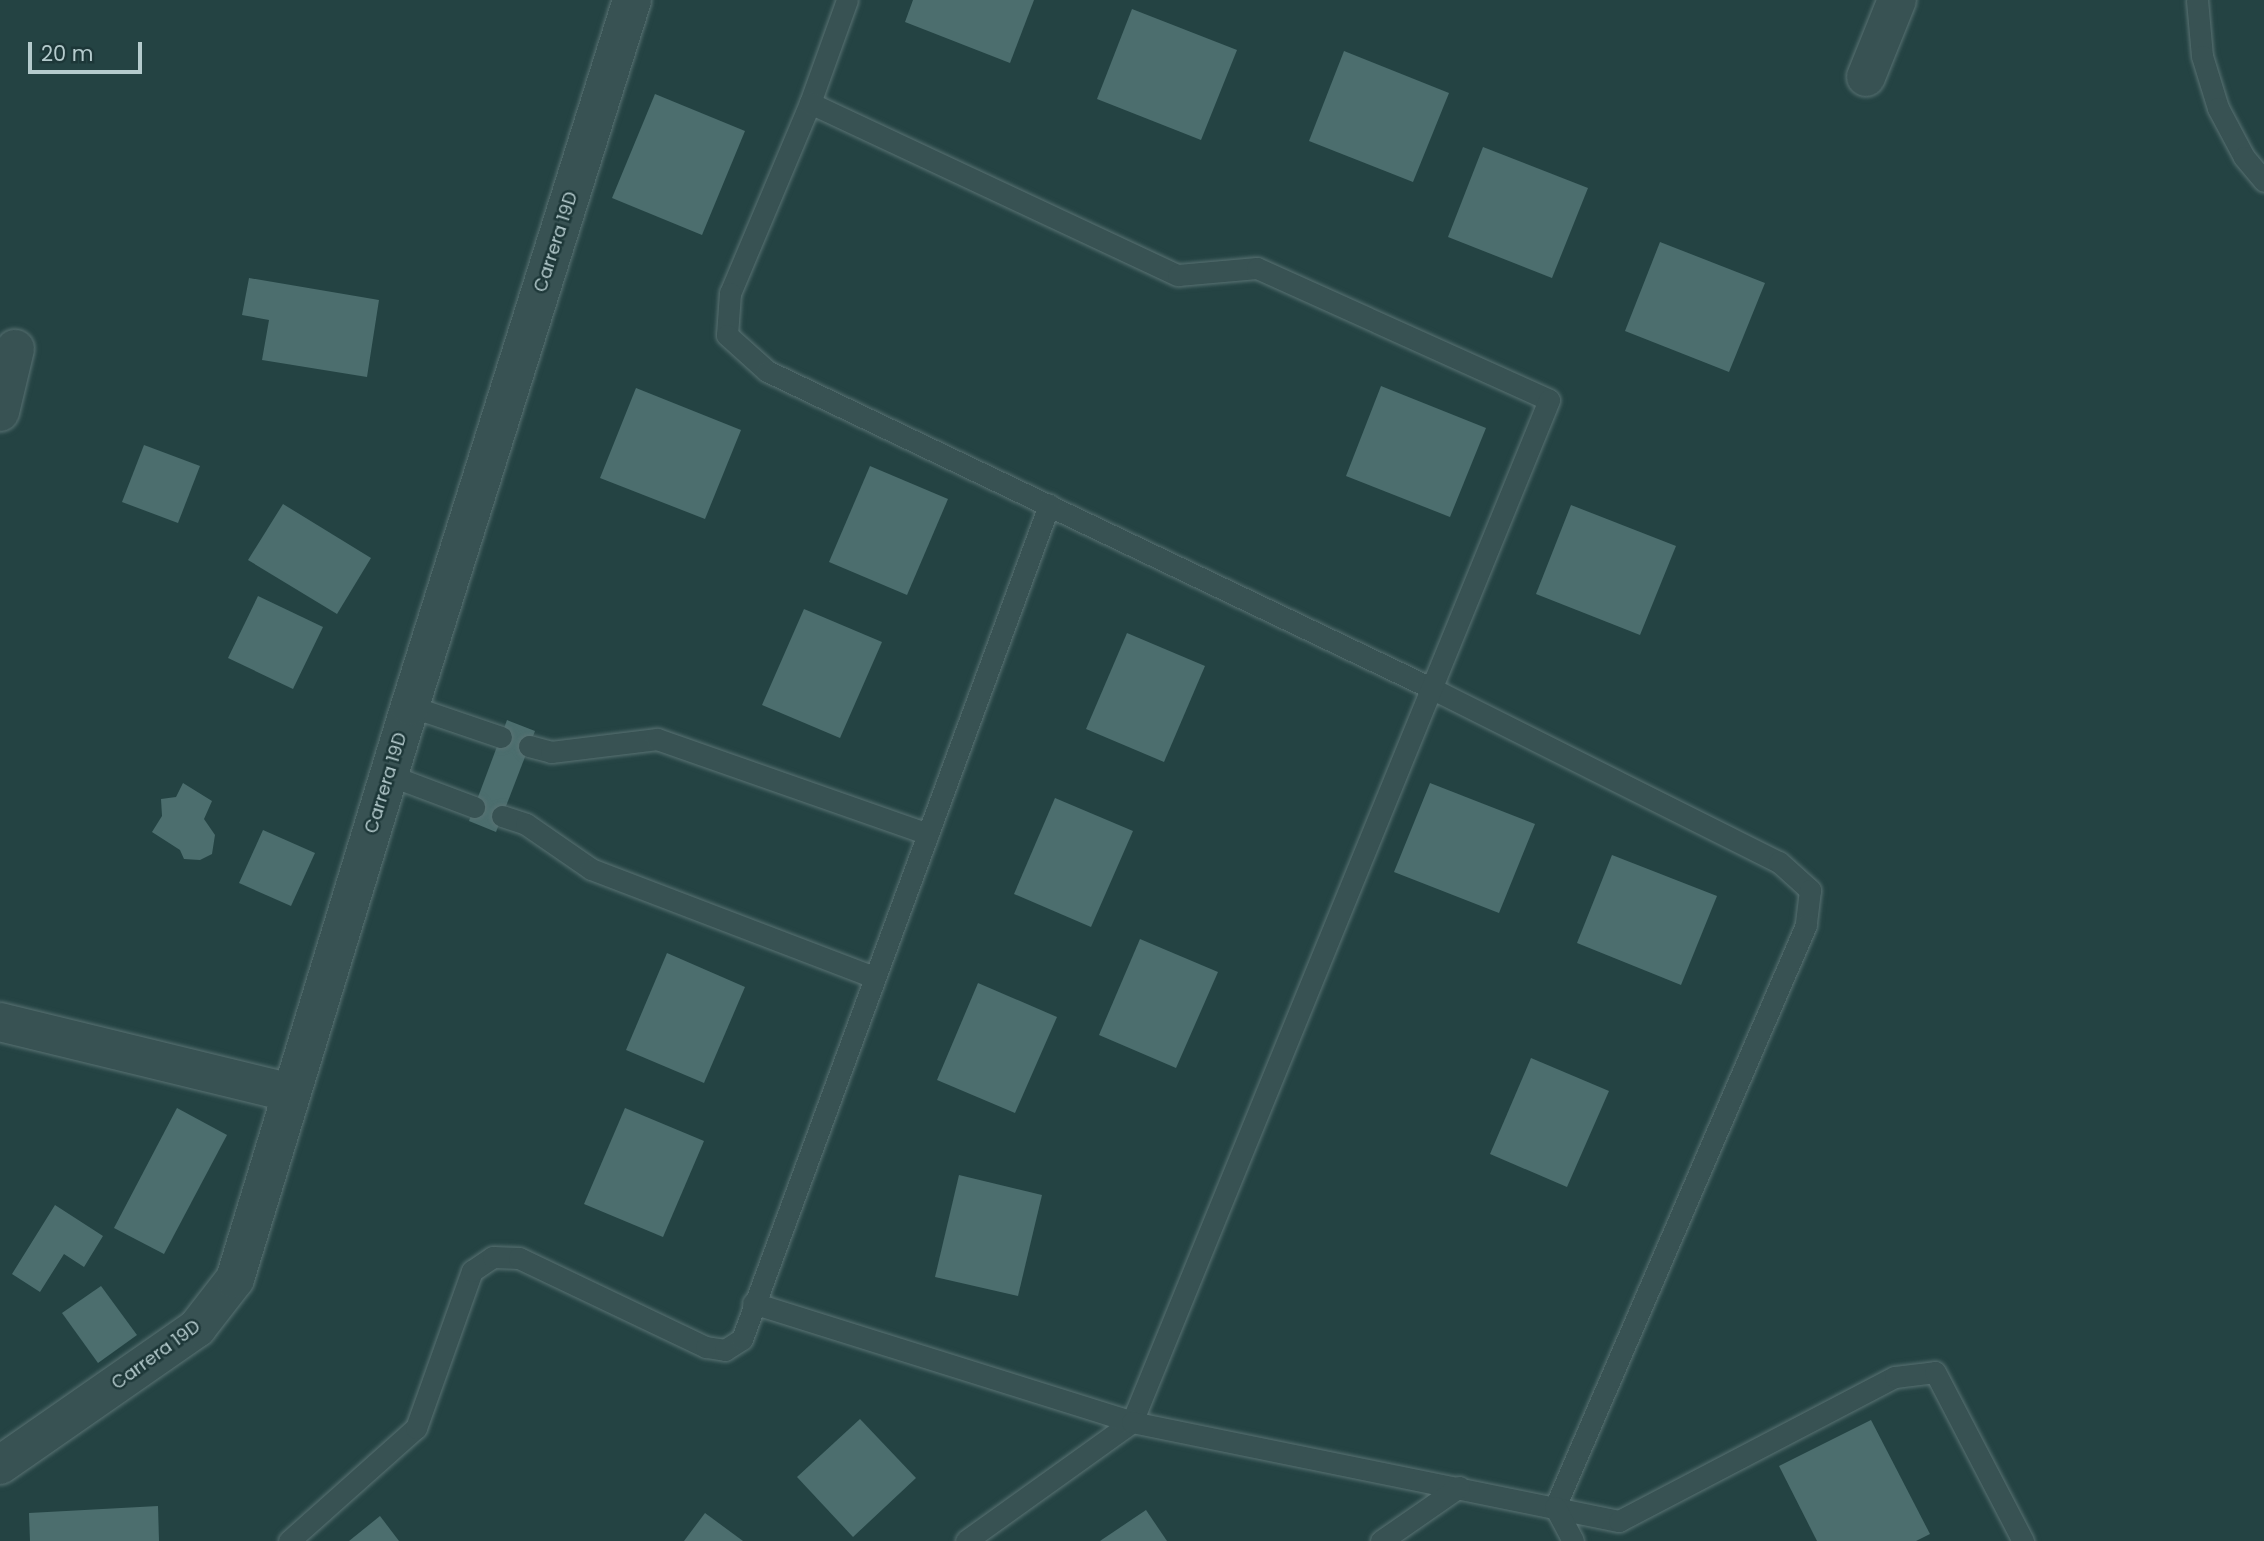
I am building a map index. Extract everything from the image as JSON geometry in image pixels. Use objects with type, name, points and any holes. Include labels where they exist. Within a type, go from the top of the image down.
[{"type":"street","name":"Carrera 19D","points":[[0,1465],[197,1328],[235,1279],[410,706],[632,0]]},
{"type":"street","points":[[1866,77],[1897,0]]},
{"type":"street","points":[[0,412],[15,349]]},
{"type":"street","points":[[0,1022],[291,1093]]},
{"type":"lane","points":[[847,0],[810,103],[730,293],[727,335],[767,371],[1431,688],[1779,862],[1811,890],[1805,925],[1555,1507]]},
{"type":"lane","points":[[2197,0],[2202,56],[2218,108],[2244,157],[2264,181]]},
{"type":"lane","points":[[810,103],[1178,275],[1257,268],[1549,400],[1132,1422],[966,1541]]},
{"type":"lane","points":[[289,1541],[416,1428],[472,1271],[493,1257],[519,1258],[706,1347],[725,1350],[741,1339],[1049,505]]},
{"type":"lane","points":[[410,706],[501,737]]},
{"type":"lane","points":[[529,746],[551,752],[657,738],[928,834]]},
{"type":"lane","points":[[389,775],[474,807]]},
{"type":"lane","points":[[502,816],[526,824],[591,869],[874,977]]},
{"type":"lane","points":[[753,1303],[1132,1422],[1619,1521],[1895,1377],[1936,1372],[2023,1541]]},
{"type":"lane","points":[[1381,1541],[1459,1488]]},
{"type":"lane","points":[[1555,1507],[1573,1541]]},
{"type":"building","points":[[913,0],[1034,0],[1010,63],[905,22]]},
{"type":"building","points":[[1132,9],[1237,50],[1201,140],[1097,99]]},
{"type":"building","points":[[1344,51],[1449,93],[1413,182],[1309,141]]},
{"type":"building","points":[[655,94],[745,131],[702,235],[612,198]]},
{"type":"building","points":[[1483,147],[1588,188],[1552,278],[1448,237]]},
{"type":"building","points":[[1660,242],[1765,283],[1729,372],[1625,331]]},
{"type":"building","points":[[249,278],[379,300],[367,377],[262,360],[269,320],[242,315]]},
{"type":"building","points":[[1381,386],[1486,428],[1450,517],[1346,476]]},
{"type":"building","points":[[636,388],[741,430],[705,519],[600,478]]},
{"type":"building","points":[[144,445],[200,466],[178,523],[122,502]]},
{"type":"building","points":[[870,466],[948,499],[907,595],[829,562]]},
{"type":"building","points":[[283,504],[371,558],[337,614],[248,560]]},
{"type":"building","points":[[1571,505],[1676,546],[1640,635],[1536,594]]},
{"type":"building","points":[[258,596],[323,627],[293,689],[228,658]]},
{"type":"building","points":[[804,609],[882,642],[840,738],[762,705]]},
{"type":"building","points":[[1127,633],[1205,666],[1164,762],[1086,729]]},
{"type":"building","points":[[507,720],[535,731],[496,832],[469,821]]},
{"type":"building","points":[[183,783],[212,801],[204,819],[215,835],[212,854],[200,860],[184,859],[180,850],[152,832],[162,816],[161,799],[176,797]]},
{"type":"building","points":[[1430,783],[1535,824],[1499,913],[1394,872]]},
{"type":"building","points":[[1055,798],[1133,831],[1091,927],[1014,894]]},
{"type":"building","points":[[263,830],[315,853],[291,906],[239,883]]},
{"type":"building","points":[[1612,855],[1717,896],[1681,985],[1577,943]]},
{"type":"building","points":[[1140,939],[1218,972],[1176,1068],[1099,1035]]},
{"type":"building","points":[[667,953],[745,987],[704,1083],[626,1050]]},
{"type":"building","points":[[978,983],[1057,1017],[1015,1113],[937,1080]]},
{"type":"building","points":[[1531,1058],[1609,1091],[1567,1187],[1490,1154]]},
{"type":"building","points":[[177,1108],[227,1135],[164,1254],[114,1228]]},
{"type":"building","points":[[625,1108],[704,1141],[663,1237],[584,1204]]},
{"type":"building","points":[[959,1175],[1042,1195],[1018,1296],[935,1277]]},
{"type":"building","points":[[55,1205],[103,1236],[84,1267],[64,1254],[40,1292],[12,1274]]},
{"type":"building","points":[[101,1286],[137,1335],[98,1363],[62,1313]]},
{"type":"building","points":[[860,1419],[916,1478],[853,1537],[797,1477]]},
{"type":"building","points":[[1871,1420],[1930,1534],[1916,1541],[1817,1541],[1779,1466]]},
{"type":"building","points":[[158,1506],[159,1541],[30,1541],[29,1513]]},
{"type":"building","points":[[1146,1510],[1167,1541],[1100,1541]]},
{"type":"building","points":[[705,1513],[743,1541],[684,1541]]},
{"type":"building","points":[[380,1516],[399,1541],[349,1541]]}]
